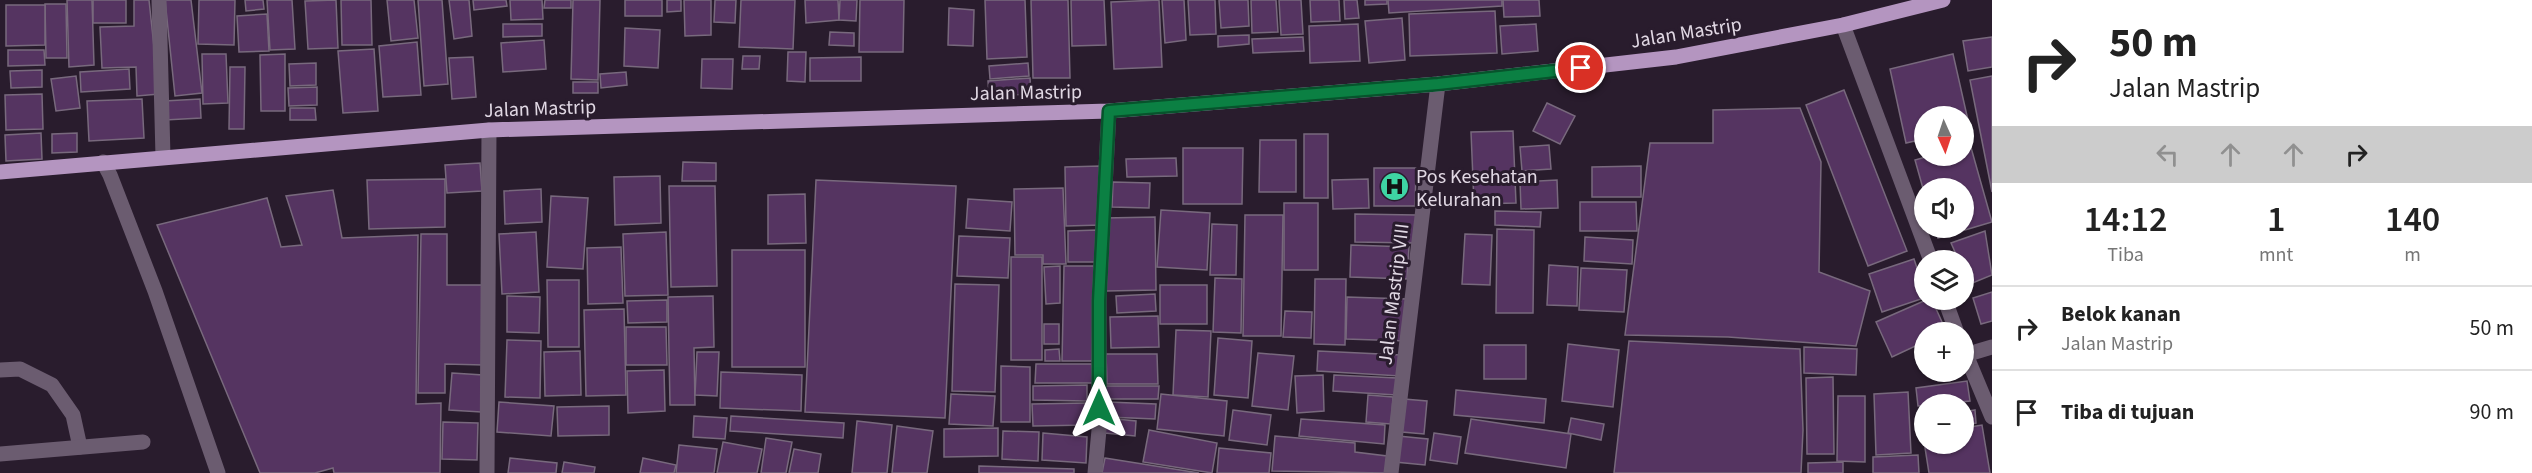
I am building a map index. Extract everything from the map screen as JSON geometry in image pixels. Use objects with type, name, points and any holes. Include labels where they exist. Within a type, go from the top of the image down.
[{"type":"main road","name":"Jalan Mastrip","points":[[0,172],[489,130],[1109,111],[1438,84],[1676,57],[1844,25],[1943,0]]},
{"type":"street","points":[[159,0],[163,157]]},
{"type":"street","points":[[1844,25],[1927,250]]},
{"type":"street","name":"Jalan Mastrip VIII","points":[[1391,473],[1438,84]]},
{"type":"street","points":[[1095,473],[1099,430],[1100,278],[1109,111]]},
{"type":"street","points":[[487,473],[489,130]]},
{"type":"street","points":[[103,162],[155,291],[218,473]]},
{"type":"street","points":[[1974,350],[1992,347]]},
{"type":"street","points":[[0,370],[20,369],[52,385],[73,416],[80,447]]},
{"type":"street","points":[[1974,375],[1992,417]]},
{"type":"street","points":[[0,454],[143,442]]},
{"type":"building","points":[[67,0],[92,0],[94,65],[69,67]]},
{"type":"building","points":[[93,0],[126,0],[126,23],[93,23]]},
{"type":"building","points":[[134,0],[149,0],[159,94],[137,96],[136,67],[102,68],[100,27],[134,26]]},
{"type":"building","points":[[165,0],[191,0],[202,93],[175,96]]},
{"type":"building","points":[[199,0],[235,0],[234,45],[198,44]]},
{"type":"building","points":[[245,0],[263,0],[264,9],[246,11]]},
{"type":"building","points":[[267,0],[292,0],[295,49],[270,50]]},
{"type":"building","points":[[336,0],[338,48],[308,49],[305,1]]},
{"type":"building","points":[[341,0],[371,0],[372,45],[342,45]]},
{"type":"building","points":[[387,0],[414,0],[418,38],[391,41]]},
{"type":"building","points":[[418,0],[442,0],[448,84],[424,86]]},
{"type":"building","points":[[449,0],[469,0],[472,36],[454,39]]},
{"type":"building","points":[[473,0],[506,0],[507,6],[474,10]]},
{"type":"building","points":[[510,0],[542,0],[543,19],[511,20]]},
{"type":"building","points":[[545,0],[571,0],[571,8],[544,8]]},
{"type":"building","points":[[573,0],[600,0],[598,80],[571,79]]},
{"type":"building","points":[[625,0],[662,0],[662,16],[625,16]]},
{"type":"building","points":[[667,0],[681,0],[681,11],[667,12]]},
{"type":"building","points":[[684,0],[711,0],[711,35],[685,36]]},
{"type":"building","points":[[715,0],[736,0],[735,23],[714,22]]},
{"type":"building","points":[[741,0],[795,0],[793,49],[739,47]]},
{"type":"building","points":[[805,0],[838,0],[839,20],[806,23]]},
{"type":"building","points":[[840,0],[857,0],[856,21],[839,20]]},
{"type":"building","points":[[860,0],[904,0],[903,52],[859,52]]},
{"type":"building","points":[[985,0],[1025,0],[1027,57],[987,59]]},
{"type":"building","points":[[1031,0],[1068,0],[1070,78],[1033,78]]},
{"type":"building","points":[[1071,0],[1104,0],[1106,45],[1072,46]]},
{"type":"building","points":[[1159,0],[1162,67],[1114,69],[1111,2]]},
{"type":"building","points":[[1162,0],[1184,0],[1186,40],[1165,43]]},
{"type":"building","points":[[1188,0],[1215,0],[1216,34],[1190,35]]},
{"type":"building","points":[[1219,0],[1248,0],[1249,26],[1221,28]]},
{"type":"building","points":[[1251,0],[1276,0],[1278,32],[1252,33]]},
{"type":"building","points":[[1279,0],[1301,0],[1303,34],[1281,35]]},
{"type":"building","points":[[1310,0],[1339,0],[1340,21],[1311,22]]},
{"type":"building","points":[[1344,0],[1357,0],[1359,18],[1345,19]]},
{"type":"building","points":[[1365,0],[1387,0],[1387,4],[1365,5]]},
{"type":"building","points":[[1388,0],[1502,0],[1502,6],[1389,13]]},
{"type":"building","points":[[1503,0],[1539,0],[1540,16],[1504,17]]},
{"type":"building","points":[[45,4],[66,4],[67,58],[46,58]]},
{"type":"building","points":[[6,5],[45,5],[45,45],[6,46]]},
{"type":"building","points":[[949,8],[974,10],[973,46],[948,45]]},
{"type":"building","points":[[1495,11],[1497,53],[1410,56],[1409,14]]},
{"type":"building","points":[[267,14],[269,51],[239,52],[237,16]]},
{"type":"building","points":[[1402,18],[1405,60],[1369,63],[1365,21]]},
{"type":"building","points":[[503,24],[542,24],[542,36],[503,37]]},
{"type":"building","points":[[1358,24],[1360,61],[1310,63],[1309,26]]},
{"type":"building","points":[[1536,24],[1538,51],[1502,54],[1500,26]]},
{"type":"building","points":[[625,28],[660,30],[658,68],[624,66]]},
{"type":"building","points":[[830,32],[854,33],[854,46],[829,45]]},
{"type":"building","points":[[1249,35],[1249,44],[1218,47],[1218,36]]},
{"type":"building","points":[[1303,37],[1304,51],[1253,53],[1252,39]]},
{"type":"building","points":[[1992,37],[1992,67],[1968,71],[1963,41]]},
{"type":"building","points":[[544,40],[546,69],[503,72],[501,43]]},
{"type":"building","points":[[417,42],[421,95],[383,97],[379,46]]},
{"type":"building","points":[[374,49],[378,111],[343,113],[338,51]]},
{"type":"building","points":[[8,50],[44,50],[45,65],[8,66]]},
{"type":"building","points":[[788,52],[806,52],[805,82],[787,81]]},
{"type":"building","points":[[202,54],[226,54],[228,103],[203,104]]},
{"type":"building","points":[[285,54],[285,111],[261,111],[260,55]]},
{"type":"building","points":[[1953,54],[1965,106],[1914,106],[1914,141],[1906,143],[1890,69]]},
{"type":"building","points":[[743,56],[760,56],[759,69],[742,69]]},
{"type":"building","points":[[473,57],[476,97],[452,99],[449,58]]},
{"type":"building","points":[[861,57],[861,81],[810,81],[810,58]]},
{"type":"building","points":[[702,59],[733,59],[732,89],[701,88]]},
{"type":"building","points":[[316,63],[316,85],[290,86],[289,64]]},
{"type":"building","points":[[1028,63],[1029,76],[990,79],[989,66]]},
{"type":"building","points":[[230,67],[245,67],[244,129],[229,129]]},
{"type":"building","points":[[129,69],[130,89],[81,92],[80,72]]},
{"type":"building","points":[[42,70],[42,87],[11,88],[10,71]]},
{"type":"building","points":[[626,72],[627,85],[601,88],[600,74]]},
{"type":"building","points":[[76,76],[80,108],[56,111],[51,79]]},
{"type":"building","points":[[1992,76],[1992,192],[1970,80]]},
{"type":"building","points":[[1030,78],[1031,94],[989,96],[988,81]]},
{"type":"building","points":[[573,82],[598,82],[598,93],[573,93]]},
{"type":"building","points":[[317,87],[317,105],[289,106],[288,88]]},
{"type":"building","points":[[1844,90],[1907,251],[1868,266],[1806,105]]},
{"type":"building","points":[[42,94],[43,129],[6,130],[5,95]]},
{"type":"building","points":[[142,99],[144,138],[89,141],[87,101]]},
{"type":"building","points":[[200,99],[201,118],[165,120],[164,101]]},
{"type":"building","points":[[1547,103],[1575,116],[1560,144],[1533,131]]},
{"type":"building","points":[[290,108],[315,108],[316,120],[290,120]]},
{"type":"building","points":[[1800,108],[1821,162],[1819,272],[1870,291],[1856,346],[1728,337],[1625,335],[1650,143],[1713,143],[1713,110]]},
{"type":"building","points":[[1513,131],[1516,203],[1474,204],[1471,132]]},
{"type":"building","points":[[41,133],[42,159],[6,161],[5,135]]},
{"type":"building","points":[[77,133],[77,152],[52,153],[52,134]]},
{"type":"building","points":[[1304,134],[1328,134],[1328,198],[1304,198]]},
{"type":"building","points":[[1260,140],[1296,140],[1296,192],[1259,192]]},
{"type":"building","points":[[1549,145],[1551,169],[1522,171],[1520,147]]},
{"type":"building","points":[[1183,148],[1243,148],[1242,204],[1183,204]]},
{"type":"building","points":[[1176,158],[1177,176],[1127,177],[1126,159]]},
{"type":"building","points":[[1974,158],[1992,222],[1974,227],[1974,178],[1920,178],[1917,166],[1974,166]]},
{"type":"building","points":[[683,162],[716,163],[716,181],[682,181]]},
{"type":"building","points":[[480,163],[482,191],[447,193],[445,165]]},
{"type":"building","points":[[1100,166],[1101,225],[1066,226],[1065,167]]},
{"type":"building","points":[[1641,166],[1641,197],[1592,197],[1592,167]]},
{"type":"building","name":"Pos Kesehatan Kelurahan","points":[[1374,168],[1416,168],[1415,206],[1374,206]]},
{"type":"building","points":[[660,176],[661,223],[615,225],[614,177]]},
{"type":"building","points":[[445,179],[445,227],[369,229],[367,180]]},
{"type":"building","points":[[1368,179],[1369,208],[1333,209],[1332,180]]},
{"type":"building","points":[[816,180],[956,186],[945,418],[805,412]]},
{"type":"building","points":[[1557,180],[1558,208],[1521,209],[1520,182]]},
{"type":"building","points":[[1113,182],[1150,183],[1149,208],[1112,207]]},
{"type":"building","points":[[669,186],[715,186],[717,286],[671,287]]},
{"type":"building","points":[[1063,188],[1066,264],[1043,264],[1043,255],[1015,255],[1014,189]]},
{"type":"building","points":[[541,189],[542,222],[505,224],[504,191]]},
{"type":"building","points":[[333,190],[342,238],[418,235],[416,404],[441,403],[440,473],[334,473],[333,468],[315,473],[260,473],[157,225],[267,198],[281,247],[302,245],[286,196]]},
{"type":"building","points":[[805,194],[806,243],[768,244],[768,195]]},
{"type":"building","points":[[551,196],[588,198],[583,269],[547,267]]},
{"type":"building","points":[[968,199],[1012,202],[1010,231],[966,228]]},
{"type":"building","points":[[1580,202],[1636,202],[1637,231],[1580,231]]},
{"type":"building","points":[[1284,203],[1318,203],[1318,270],[1284,270]]},
{"type":"building","points":[[1161,210],[1210,213],[1207,270],[1157,267]]},
{"type":"building","points":[[1495,211],[1541,212],[1540,227],[1495,225]]},
{"type":"building","points":[[1355,214],[1416,215],[1415,243],[1355,242]]},
{"type":"building","points":[[1245,215],[1283,215],[1281,336],[1243,336]]},
{"type":"building","points":[[1155,217],[1156,290],[1106,291],[1105,218]]},
{"type":"building","points":[[1212,224],[1237,225],[1236,275],[1210,275]]},
{"type":"building","points":[[1497,229],[1534,230],[1533,313],[1496,313]]},
{"type":"building","points":[[1097,230],[1097,262],[1068,262],[1068,231]]},
{"type":"building","points":[[1985,231],[1992,275],[1974,282],[1974,250],[1954,250],[1951,243],[1965,238],[1974,238],[1974,235]]},
{"type":"building","points":[[536,232],[539,292],[502,294],[499,234]]},
{"type":"building","points":[[666,232],[668,295],[625,296],[623,234]]},
{"type":"building","points":[[421,234],[447,234],[447,285],[485,285],[484,365],[445,364],[445,393],[418,393]]},
{"type":"building","points":[[1465,234],[1492,235],[1490,285],[1462,284]]},
{"type":"building","points":[[959,236],[1010,238],[1008,278],[957,276]]},
{"type":"building","points":[[1585,237],[1633,240],[1632,264],[1584,261]]},
{"type":"building","points":[[1351,245],[1409,247],[1407,279],[1350,277]]},
{"type":"building","points":[[621,247],[623,303],[588,304],[587,248]]},
{"type":"building","points":[[732,250],[805,250],[805,367],[732,367]]},
{"type":"building","points":[[1011,257],[1042,257],[1042,360],[1011,360]]},
{"type":"building","points":[[1914,259],[1914,301],[1882,312],[1869,274]]},
{"type":"building","points":[[1549,265],[1578,267],[1577,306],[1547,305]]},
{"type":"building","points":[[1060,266],[1060,303],[1046,304],[1044,267]]},
{"type":"building","points":[[1064,266],[1094,266],[1092,361],[1062,361]]},
{"type":"building","points":[[1581,268],[1627,270],[1624,312],[1579,310]]},
{"type":"building","points":[[1215,278],[1242,279],[1241,333],[1213,332]]},
{"type":"building","points":[[1315,279],[1346,279],[1345,345],[1314,344]]},
{"type":"building","points":[[547,280],[579,280],[579,347],[548,347]]},
{"type":"building","points":[[955,284],[999,285],[995,392],[952,391]]},
{"type":"building","points":[[1160,285],[1207,285],[1207,324],[1160,324]]},
{"type":"building","points":[[1992,292],[1992,321],[1981,324],[1974,298]]},
{"type":"building","points":[[1155,294],[1156,311],[1117,313],[1116,296]]},
{"type":"building","points":[[507,296],[540,297],[539,333],[507,332]]},
{"type":"building","points":[[713,296],[714,347],[694,348],[695,405],[670,405],[668,297]]},
{"type":"building","points":[[1347,297],[1407,299],[1406,341],[1346,339]]},
{"type":"building","points":[[667,300],[667,322],[628,323],[627,301]]},
{"type":"building","points":[[1914,305],[1914,310],[1937,310],[1942,322],[1914,322],[1914,347],[1892,357],[1876,322]]},
{"type":"building","points":[[624,309],[626,395],[586,396],[584,310]]},
{"type":"building","points":[[1285,311],[1312,312],[1311,338],[1283,337]]},
{"type":"building","points":[[1158,316],[1159,347],[1111,348],[1110,317]]},
{"type":"building","points":[[1044,324],[1059,324],[1059,344],[1044,344]]},
{"type":"building","points":[[626,327],[666,327],[667,365],[626,365]]},
{"type":"building","points":[[1176,330],[1211,331],[1208,397],[1173,395]]},
{"type":"building","points":[[1218,338],[1252,341],[1248,398],[1214,395]]},
{"type":"building","points":[[507,340],[541,341],[540,398],[505,397]]},
{"type":"building","points":[[1629,341],[1800,349],[1803,430],[1801,473],[1614,473]]},
{"type":"building","points":[[1568,344],[1619,350],[1613,407],[1562,401]]},
{"type":"building","points":[[1484,345],[1526,345],[1526,379],[1484,379]]},
{"type":"building","points":[[1804,347],[1857,349],[1856,375],[1804,373]]},
{"type":"building","points":[[1059,349],[1060,361],[1045,361],[1045,350]]},
{"type":"building","points":[[580,351],[581,395],[545,396],[544,352]]},
{"type":"building","points":[[1318,351],[1401,355],[1400,376],[1317,371]]},
{"type":"building","points":[[697,352],[719,352],[717,396],[695,395]]},
{"type":"building","points":[[1258,353],[1294,356],[1288,410],[1252,406]]},
{"type":"building","points":[[1106,354],[1157,354],[1158,384],[1107,384]]},
{"type":"building","points":[[1036,364],[1092,364],[1093,383],[1035,383]]},
{"type":"building","points":[[1001,366],[1030,367],[1030,422],[1001,422]]},
{"type":"building","points":[[664,370],[665,411],[628,413],[627,371]]},
{"type":"building","points":[[721,372],[802,375],[801,411],[720,408]]},
{"type":"building","points":[[452,373],[483,375],[481,412],[449,410]]},
{"type":"building","points":[[1323,375],[1324,411],[1297,413],[1295,376]]},
{"type":"building","points":[[1334,375],[1397,378],[1396,395],[1333,391]]},
{"type":"building","points":[[1833,377],[1834,454],[1807,454],[1806,378]]},
{"type":"building","points":[[1967,382],[1969,394],[1917,394],[1916,388]]},
{"type":"building","points":[[1087,385],[1087,401],[1033,400],[1033,386]]},
{"type":"building","points":[[1102,386],[1159,386],[1158,399],[1102,399]]},
{"type":"building","points":[[1456,390],[1546,399],[1544,423],[1454,415]]},
{"type":"building","points":[[1908,392],[1911,453],[1876,455],[1874,394]]},
{"type":"building","points":[[951,394],[995,396],[993,426],[949,424]]},
{"type":"building","points":[[1161,394],[1227,401],[1224,436],[1157,429]]},
{"type":"building","points":[[1368,395],[1393,397],[1391,424],[1366,422]]},
{"type":"building","points":[[1838,396],[1865,396],[1865,462],[1837,461]]},
{"type":"building","points":[[1404,399],[1427,401],[1424,434],[1402,432]]},
{"type":"building","points":[[499,402],[554,406],[551,436],[497,432]]},
{"type":"building","points":[[1108,402],[1156,404],[1155,419],[1107,417]]},
{"type":"building","points":[[1087,403],[1088,425],[1033,426],[1032,404]]},
{"type":"building","points":[[609,406],[609,435],[558,436],[557,407]]},
{"type":"building","points":[[1233,410],[1271,415],[1267,445],[1229,440]]},
{"type":"building","points":[[694,416],[727,418],[725,439],[693,437]]},
{"type":"building","points":[[731,416],[844,423],[843,438],[730,431]]},
{"type":"building","points":[[1106,418],[1136,421],[1135,436],[1105,433]]},
{"type":"building","points":[[1571,418],[1604,424],[1601,440],[1568,433]]},
{"type":"building","points":[[1301,419],[1385,425],[1384,444],[1299,436]]},
{"type":"building","points":[[1471,419],[1571,434],[1566,468],[1465,453]]},
{"type":"building","points":[[857,421],[892,425],[887,473],[852,473]]},
{"type":"building","points":[[443,422],[478,423],[477,460],[442,459]]},
{"type":"building","points":[[1982,425],[1990,473],[1929,473],[1926,454],[1974,454],[1974,426]]},
{"type":"building","points":[[897,426],[933,431],[927,473],[892,473]]},
{"type":"building","points":[[998,428],[998,456],[944,457],[944,429]]},
{"type":"building","points":[[1149,430],[1217,443],[1212,473],[1143,462]]},
{"type":"building","points":[[1003,431],[1039,432],[1038,461],[1002,459]]},
{"type":"building","points":[[1043,433],[1087,437],[1086,463],[1042,460]]},
{"type":"building","points":[[1434,433],[1461,437],[1457,464],[1430,460]]},
{"type":"building","points":[[1275,436],[1355,443],[1355,452],[1387,456],[1385,473],[1272,471]]},
{"type":"building","points":[[1398,436],[1428,439],[1425,465],[1395,462]]},
{"type":"building","points":[[766,438],[792,442],[786,473],[761,473]]},
{"type":"building","points":[[723,442],[762,449],[757,473],[717,473]]},
{"type":"building","points":[[679,445],[717,449],[714,473],[676,473]]},
{"type":"building","points":[[1219,448],[1271,453],[1269,473],[1217,473]]},
{"type":"building","points":[[794,449],[821,454],[818,473],[789,473]]},
{"type":"building","points":[[1918,455],[1919,473],[1873,473],[1873,457]]},
{"type":"building","points":[[510,458],[557,463],[556,473],[508,473]]},
{"type":"building","points":[[643,458],[676,465],[674,473],[640,473]]},
{"type":"building","points":[[1105,458],[1199,473],[1102,473]]},
{"type":"building","points":[[564,462],[595,467],[594,473],[562,473]]},
{"type":"building","points":[[1843,462],[1843,473],[1808,473],[1808,463]]},
{"type":"building","points":[[979,466],[1074,469],[1074,473],[979,473]]},
{"type":"place","name":"Pos Kesehatan Kelurahan","points":[[1395,187]]},
{"type":"route","points":[[1099,408],[1099,301],[1109,111],[1438,84],[1581,68]]}]
